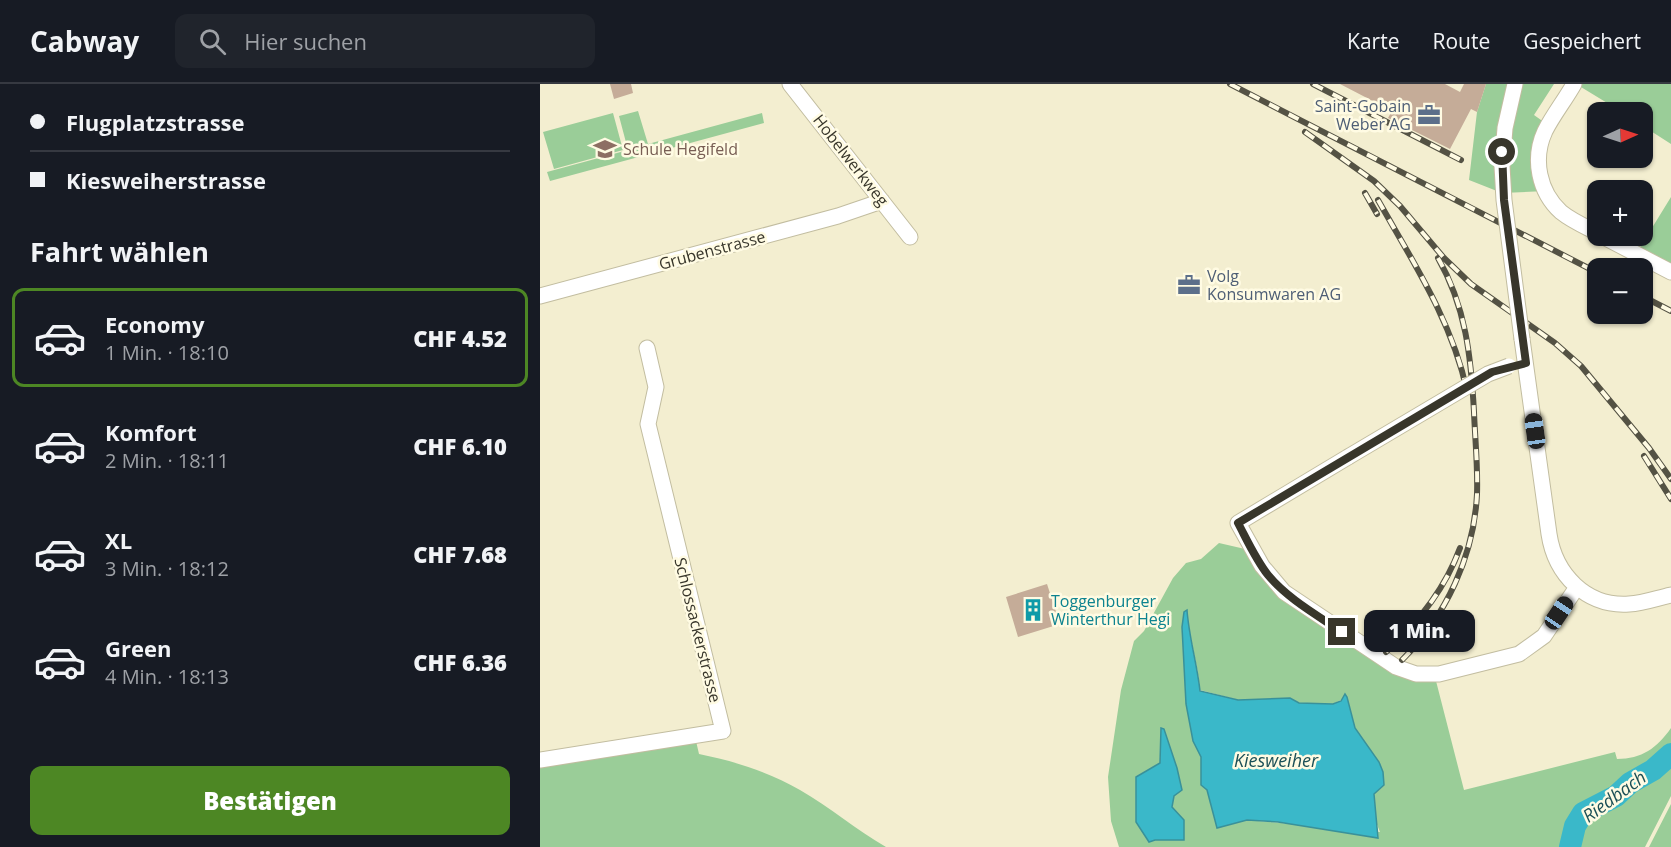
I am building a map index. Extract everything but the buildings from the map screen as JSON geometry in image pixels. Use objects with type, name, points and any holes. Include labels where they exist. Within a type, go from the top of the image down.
[{"type":"street","name":"Hobelwerkweg","points":[[790,84],[910,237]]},
{"type":"street","points":[[1515,84],[1504,128],[1502,166],[1504,200],[1550,542],[1558,564],[1577,587],[1598,599],[1623,604],[1671,595]]},
{"type":"street","points":[[1574,84],[1543,136],[1539,154],[1539,173],[1548,196],[1561,212],[1587,227]]},
{"type":"street","name":"Grubenstrasse","points":[[540,296],[838,216],[882,201]]},
{"type":"street","points":[[1621,246],[1671,272]]},
{"type":"street","name":"Schlossackerstrasse","points":[[540,760],[723,731],[648,424],[656,387],[647,348]]},
{"type":"street","points":[[1526,363],[1492,372],[1238,523],[1262,566],[1284,592],[1387,662],[1416,674],[1446,673],[1525,651],[1544,636],[1577,587]]},
{"type":"green space","points":[[1486,84],[1554,84],[1534,115],[1548,125],[1543,137],[1546,191],[1502,193],[1469,180],[1477,112]]},
{"type":"green space","points":[[1576,84],[1671,84],[1671,144],[1653,132],[1653,102],[1606,102]]},
{"type":"green space","points":[[638,111],[648,144],[762,113],[764,123],[550,181],[547,172],[628,150],[619,116]]},
{"type":"green space","points":[[613,113],[623,150],[554,169],[543,132]]},
{"type":"green space","points":[[1671,197],[1671,265],[1639,249],[1641,246],[1653,246],[1653,226]]},
{"type":"green space","points":[[1219,543],[1245,549],[1260,574],[1416,681],[1436,681],[1464,790],[1615,752],[1617,759],[1634,757],[1654,747],[1671,728],[1671,796],[1645,847],[1119,847],[1111,821],[1108,777],[1121,690],[1134,641],[1144,631],[1173,578],[1186,563],[1201,559]],"holes":[[[1187,611],[1200,690],[1238,700],[1290,698],[1299,703],[1333,704],[1347,697],[1355,728],[1379,762],[1384,785],[1374,794],[1376,822],[1380,832],[1247,820],[1217,828],[1207,790],[1201,785],[1201,757],[1193,741],[1186,704],[1182,627]],[[1161,728],[1174,796],[1172,807],[1184,820],[1180,839],[1152,840],[1136,822],[1136,777],[1160,763]]]},
{"type":"green space","points":[[696,741],[699,754],[751,768],[776,778],[811,797],[886,847],[540,847],[540,768]]},
{"type":"green space","points":[[1671,804],[1671,847],[1649,847]]},
{"type":"water","name":"Kiesweiher","points":[[1187,610],[1200,691],[1238,700],[1290,698],[1299,703],[1333,704],[1341,701],[1345,694],[1355,728],[1379,762],[1383,772],[1384,785],[1374,794],[1378,838],[1278,822],[1247,820],[1217,828],[1207,790],[1201,785],[1201,757],[1193,741],[1186,704],[1182,627],[1184,612]]},
{"type":"water","points":[[1161,728],[1164,729],[1182,790],[1174,796],[1172,807],[1184,820],[1184,840],[1149,842],[1136,822],[1136,777],[1160,763]]},
{"type":"waterway","name":"Riedbach","points":[[1570,847],[1575,826],[1583,813],[1616,796],[1630,783],[1653,770],[1671,754]]},
{"type":"railway","points":[[1230,84],[1587,267]]},
{"type":"railway","points":[[1313,84],[1461,160]]},
{"type":"railway","points":[[1305,132],[1374,181],[1400,206],[1444,258],[1471,284],[1555,343],[1581,366],[1649,448],[1671,479]]},
{"type":"railway","points":[[1365,193],[1377,214]]},
{"type":"railway","points":[[1378,200],[1430,292],[1452,340],[1467,391]]},
{"type":"railway","points":[[1402,660],[1432,624],[1455,584],[1464,562],[1475,517],[1477,463],[1469,352],[1455,295],[1438,258]]},
{"type":"railway","points":[[1653,302],[1671,311]]},
{"type":"railway","points":[[1644,456],[1671,499]]},
{"type":"railway","points":[[1386,652],[1429,605],[1447,577],[1460,548]]},
{"type":"place","name":"Saint-Gobain Weber AG","points":[[1429,115]]},
{"type":"place","name":"Schule Hegifeld","points":[[605,149]]},
{"type":"place","name":"Volg Konsumwaren AG","points":[[1189,285]]},
{"type":"place","name":"Toggenburger Winterthur Hegi","points":[[1033,610]]},
{"type":"route","points":[[1342,632],[1292,598],[1276,584],[1262,566],[1238,523],[1492,372],[1526,363],[1504,200],[1502,152]]}]
